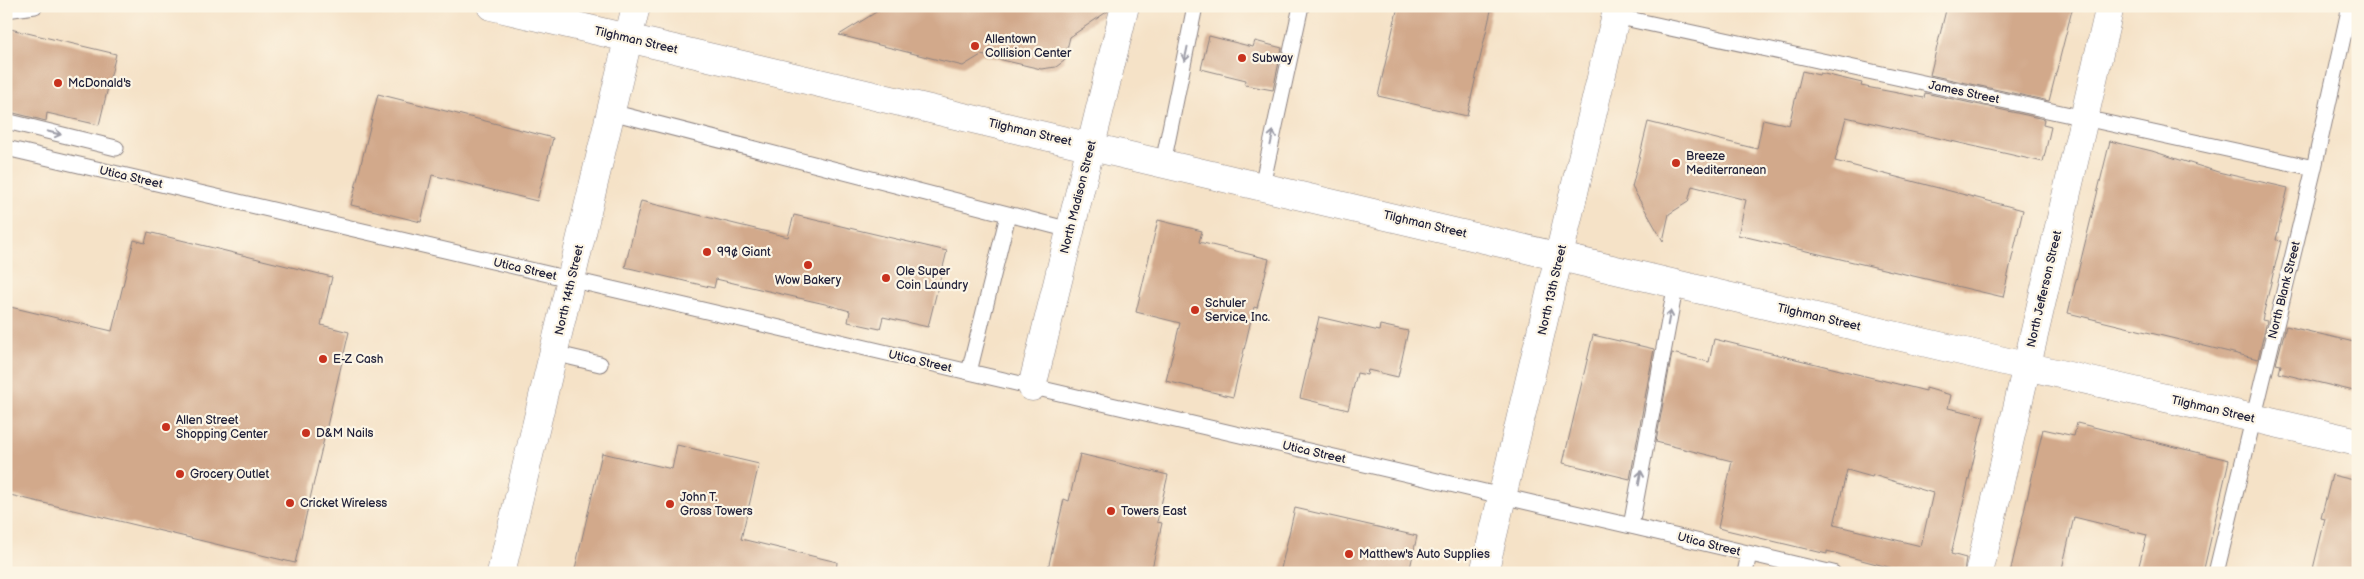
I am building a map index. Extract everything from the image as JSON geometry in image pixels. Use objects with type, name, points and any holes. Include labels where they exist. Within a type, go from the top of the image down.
[{"type":"street","name":"Tilghman Street","points":[[491,6],[2358,442]]},
{"type":"street","name":"North 14th Street","points":[[501,573],[636,6]]},
{"type":"street","name":"North Madison Street","points":[[1032,387],[1125,6]]},
{"type":"street","name":"North Jefferson Street","points":[[1979,573],[2110,6]]},
{"type":"street","name":"North 13th Street","points":[[1484,573],[1560,256],[1616,11]]},
{"type":"lane","points":[[6,10],[35,6]]},
{"type":"lane","points":[[1163,164],[1195,6]]},
{"type":"lane","points":[[1262,186],[1301,6]]},
{"type":"lane","name":"North Blank Street","points":[[2216,573],[2314,168],[2350,6]]},
{"type":"lane","name":"James Street","points":[[1616,11],[2084,118],[2314,168]]},
{"type":"lane","points":[[611,112],[1070,230]]},
{"type":"lane","points":[[6,121],[116,148]]},
{"type":"lane","name":"Utica Street","points":[[6,148],[1833,573]]},
{"type":"lane","points":[[969,372],[1008,214]]},
{"type":"lane","points":[[1631,526],[1676,284]]},
{"type":"lane","points":[[553,353],[600,364]]},
{"type":"lane","points":[[1745,573],[1749,554]]},
{"type":"building","name":"Allentown Collision Center","points":[[886,6],[1109,6],[1108,11],[1070,37],[1064,61],[1056,67],[1041,69],[981,55],[963,66],[839,35]]},
{"type":"building","points":[[1398,6],[1492,6],[1467,116],[1378,96]]},
{"type":"building","points":[[1947,6],[2073,6],[2049,101],[1930,75]]},
{"type":"building","name":"McDonald's","points":[[6,28],[116,54],[99,125],[47,113],[46,121],[6,111]]},
{"type":"building","name":"Subway","points":[[1209,36],[1253,47],[1255,41],[1282,48],[1273,90],[1245,85],[1246,80],[1201,69]]},
{"type":"building","points":[[1802,71],[1819,75],[1820,73],[1862,83],[1861,86],[1924,98],[1925,93],[2044,119],[2043,125],[2051,127],[2043,162],[1846,117],[1835,161],[2023,210],[2003,297],[1738,235],[1746,200],[1692,186],[1688,202],[1669,214],[1663,241],[1632,187],[1648,122],[1757,149],[1763,119],[1789,125]]},
{"type":"building","points":[[378,94],[553,138],[537,201],[432,175],[421,222],[351,205]]},
{"type":"building","points":[[2110,141],[2152,151],[2218,172],[2288,188],[2276,240],[2281,241],[2262,320],[2267,321],[2258,359],[2068,313]]},
{"type":"building","points":[[641,201],[788,237],[794,215],[947,251],[928,327],[883,317],[880,329],[848,322],[850,311],[825,304],[716,279],[714,288],[625,267]]},
{"type":"building","name":"Schuler Service, Inc.","points":[[1158,220],[1202,231],[1199,242],[1269,259],[1257,308],[1254,307],[1233,397],[1166,381],[1180,323],[1136,312]]},
{"type":"building","name":"Allen Street Shopping Center","points":[[148,232],[332,277],[321,325],[349,332],[295,563],[6,494],[6,306],[112,331],[134,240],[145,243]]},
{"type":"building","points":[[1319,317],[1379,331],[1380,325],[1408,331],[1398,377],[1368,370],[1367,375],[1357,373],[1348,410],[1300,398]]},
{"type":"building","points":[[2286,326],[2358,343],[2358,392],[2279,373],[2281,365],[2276,364]]},
{"type":"building","points":[[1593,335],[1654,349],[1630,479],[1563,463]]},
{"type":"building","points":[[1714,339],[1926,391],[1926,388],[1951,395],[1948,408],[1984,416],[1951,554],[1966,558],[1964,573],[1911,573],[1827,551],[1827,554],[1718,528],[1732,461],[1656,442],[1672,353],[1709,362]],"holes":[[[1847,470],[1872,477],[1873,475],[1933,493],[1921,546],[1834,525]]]},
{"type":"building","points":[[2077,423],[2229,460],[2203,573],[2137,573],[2147,535],[2074,517],[2061,573],[2010,573],[2043,429],[2074,436]]},
{"type":"building","name":"John T. Gross Towers","points":[[677,445],[759,464],[741,539],[837,562],[836,573],[574,573],[602,453],[672,469]]},
{"type":"building","name":"Towers East","points":[[1080,454],[1168,475],[1157,522],[1162,523],[1151,573],[1047,573],[1064,499],[1069,501]]},
{"type":"building","points":[[2332,475],[2358,481],[2358,573],[2312,573],[2325,519],[2321,518]]},
{"type":"building","name":"Matthew's Auto Supplies","points":[[1295,508],[1417,536],[1409,573],[1280,573]]},
{"type":"place","name":"Allentown Collision Center","points":[[975,46]]},
{"type":"place","name":"Subway","points":[[1242,58]]},
{"type":"place","name":"McDonald's","points":[[58,83]]},
{"type":"place","name":"Breeze Mediterranean","points":[[1676,163]]},
{"type":"place","name":"99¢ Giant","points":[[707,252]]},
{"type":"place","name":"Wow Bakery","points":[[808,265]]},
{"type":"place","name":"Ole Super Coin Laundry","points":[[886,278]]},
{"type":"place","name":"Schuler Service, Inc.","points":[[1195,310]]},
{"type":"place","name":"E-Z Cash","points":[[323,359]]},
{"type":"place","name":"Allen Street Shopping Center","points":[[166,427]]},
{"type":"place","name":"D&M Nails","points":[[306,433]]},
{"type":"place","name":"Grocery Outlet","points":[[180,474]]},
{"type":"place","name":"Cricket Wireless","points":[[290,503]]},
{"type":"place","name":"John T. Gross Towers","points":[[670,504]]},
{"type":"place","name":"Towers East","points":[[1111,511]]},
{"type":"place","name":"Matthew's Auto Supplies","points":[[1349,554]]}]
